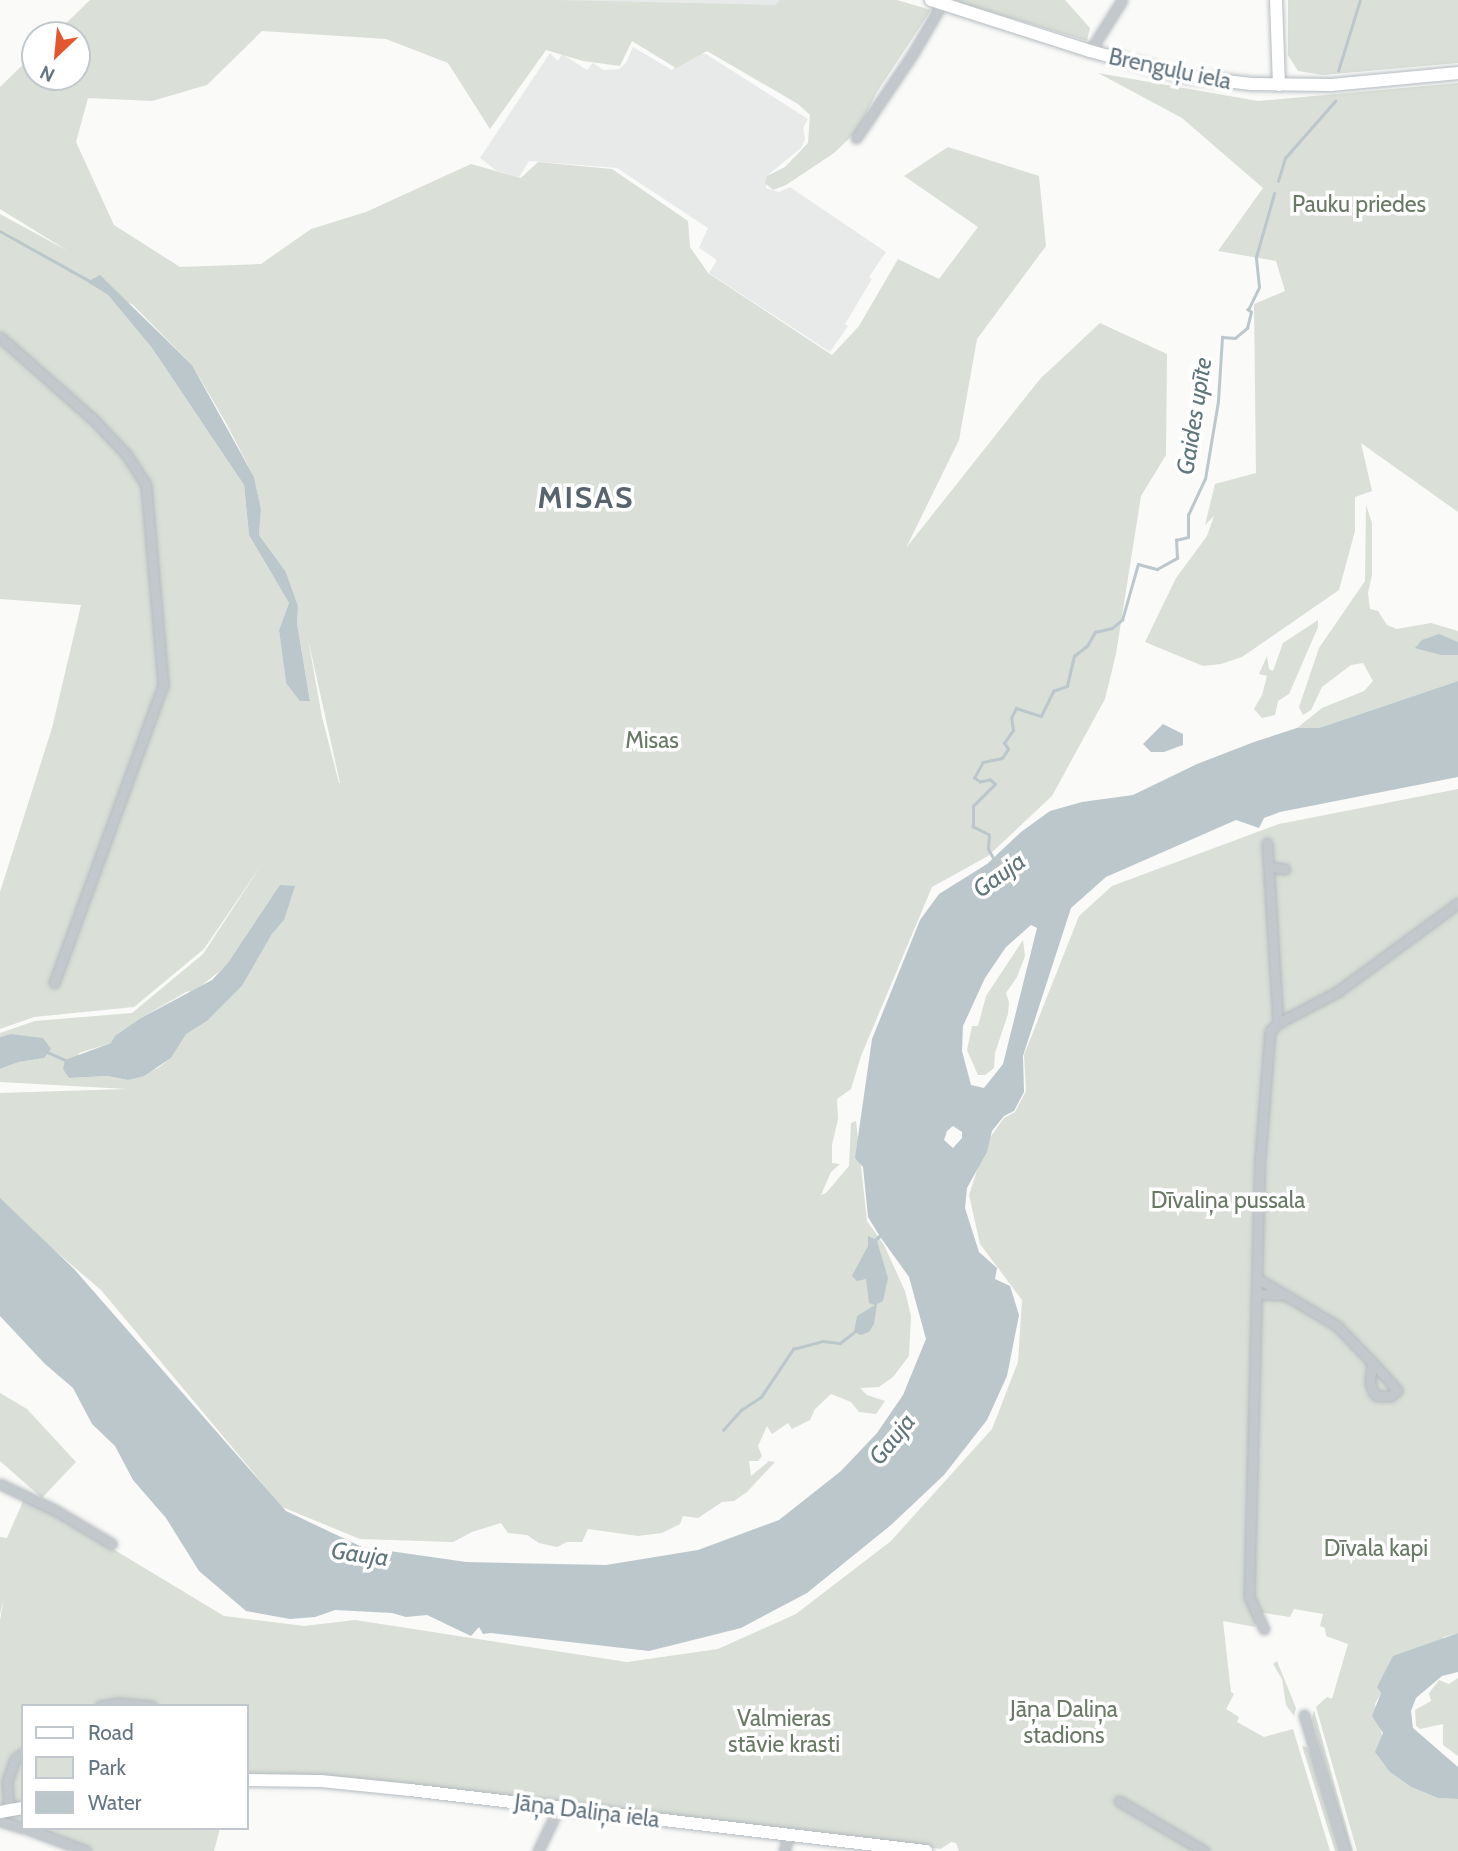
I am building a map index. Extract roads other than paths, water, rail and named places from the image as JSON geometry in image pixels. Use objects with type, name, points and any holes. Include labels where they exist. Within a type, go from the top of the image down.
[{"type":"street","points":[[1090,51],[1122,0]]},
{"type":"street","points":[[1276,0],[1279,85]]},
{"type":"street","points":[[856,138],[912,55],[939,1]]},
{"type":"street","name":"Brenguļu iela","points":[[939,1],[1090,51],[1183,76],[1279,85],[1331,85],[1458,73]]},
{"type":"street","points":[[0,337],[102,428],[127,454],[146,485],[162,672],[163,685],[54,983]]},
{"type":"street","points":[[1267,843],[1278,1023]]},
{"type":"street","points":[[1269,867],[1285,869]]},
{"type":"street","points":[[1264,1629],[1249,1597],[1261,1130],[1270,1031],[1278,1023],[1337,992],[1458,903]]},
{"type":"street","points":[[1258,1279],[1337,1326],[1372,1362]]},
{"type":"street","points":[[1257,1294],[1286,1295]]},
{"type":"street","points":[[0,1484],[55,1510],[112,1544]]},
{"type":"street","points":[[1304,1715],[1345,1851]]},
{"type":"street","points":[[4,1811],[7,1781],[15,1759],[21,1754]]},
{"type":"street","name":"Jāņa Daliņa iela","points":[[248,1780],[321,1781],[559,1807],[878,1848],[926,1851]]},
{"type":"street","points":[[1119,1801],[1204,1851]]},
{"type":"street","points":[[538,1851],[559,1807]]},
{"type":"street","points":[[0,1821],[21,1827]]},
{"type":"street","points":[[29,1830],[86,1851]]},
{"type":"street","points":[[784,1851],[789,1835]]},
{"type":"water","points":[[100,275],[192,365],[254,477],[261,509],[259,535],[286,572],[298,606],[297,623],[310,701],[300,701],[286,683],[279,630],[289,603],[249,535],[244,485],[152,348],[108,295],[87,282]]},
{"type":"water","points":[[1439,634],[1458,642],[1458,655],[1441,655],[1415,648],[1422,640]]},
{"type":"water","name":"Gauja","points":[[1458,681],[1458,777],[1280,812],[1264,818],[1259,828],[1236,820],[1106,877],[1071,908],[1023,1056],[1024,1092],[1014,1111],[1004,1116],[992,1131],[987,1152],[967,1188],[965,1208],[979,1252],[997,1268],[995,1279],[1010,1286],[1019,1315],[1007,1376],[987,1420],[944,1475],[891,1525],[807,1593],[741,1628],[649,1651],[483,1634],[479,1627],[471,1636],[427,1615],[406,1617],[392,1613],[335,1610],[315,1617],[290,1619],[246,1611],[199,1571],[166,1518],[133,1480],[115,1446],[92,1424],[73,1388],[45,1364],[0,1316],[0,1198],[74,1269],[286,1511],[362,1547],[466,1562],[606,1565],[698,1550],[779,1520],[841,1471],[877,1433],[903,1395],[926,1339],[909,1277],[881,1238],[877,1241],[888,1278],[883,1301],[877,1304],[874,1324],[869,1332],[861,1335],[854,1332],[857,1316],[875,1305],[869,1303],[866,1279],[857,1281],[852,1276],[868,1246],[868,1236],[874,1239],[879,1235],[868,1217],[863,1167],[855,1158],[872,1039],[920,920],[939,894],[987,864],[1021,832],[1050,811],[1082,802],[1133,795],[1197,764],[1254,742],[1297,728],[1319,728]],"holes":[[[1031,925],[1037,928],[1003,1064],[984,1088],[971,1085],[962,1051],[963,1026],[985,978],[1006,947]],[[953,1126],[962,1132],[962,1138],[953,1148],[944,1140],[947,1131]]]},
{"type":"water","points":[[1163,724],[1183,734],[1183,745],[1164,752],[1151,752],[1143,744]]},
{"type":"water","points":[[280,885],[295,886],[284,920],[272,934],[242,986],[207,1021],[186,1034],[171,1058],[144,1076],[128,1080],[107,1076],[69,1078],[63,1069],[65,1060],[111,1043],[115,1036],[141,1018],[212,980],[228,963]]},
{"type":"water","points":[[10,1034],[43,1038],[51,1049],[44,1058],[19,1062],[0,1069],[0,1037]]},
{"type":"water","points":[[1458,1633],[1458,1672],[1442,1676],[1416,1698],[1411,1711],[1413,1728],[1458,1767],[1458,1799],[1438,1798],[1411,1787],[1390,1772],[1375,1752],[1383,1733],[1372,1716],[1381,1693],[1377,1687],[1393,1656]]},
{"type":"waterway","name":"Gaides upīte","points":[[1338,71],[1360,0]]},
{"type":"waterway","name":"Gaides upīte","points":[[1278,181],[1285,158],[1335,101]]},
{"type":"waterway","name":"Gaides upīte","points":[[994,860],[988,849],[989,835],[973,827],[973,806],[995,784],[990,780],[980,782],[974,778],[983,762],[1002,758],[1008,749],[1004,743],[1013,730],[1011,718],[1016,708],[1041,716],[1053,691],[1067,686],[1074,656],[1087,646],[1095,632],[1112,628],[1122,620],[1138,564],[1157,569],[1177,558],[1176,540],[1188,537],[1188,515],[1205,479],[1218,401],[1222,337],[1235,338],[1247,328],[1251,312],[1248,310],[1259,287],[1256,257],[1274,194]]},
{"type":"waterway","points":[[0,231],[88,280]]},
{"type":"waterway","points":[[45,1051],[65,1060]]},
{"type":"waterway","points":[[723,1430],[741,1410],[761,1397],[793,1349],[823,1341],[840,1343],[854,1332]]},
{"type":"district","name":"MISAS","points":[[586,498]]},
{"type":"park label","name":"Pauku priedes","points":[[1359,204]]},
{"type":"park label","name":"Misas","points":[[652,740]]},
{"type":"park label","name":"Dīvaliņa pussala","points":[[1228,1200]]},
{"type":"park label","name":"Dīvala kapi","points":[[1376,1548]]},
{"type":"park label","name":"Jāņa Daliņa stadions","points":[[1064,1722]]},
{"type":"park label","name":"Valmieras stāvie krasti","points":[[784,1731]]}]
